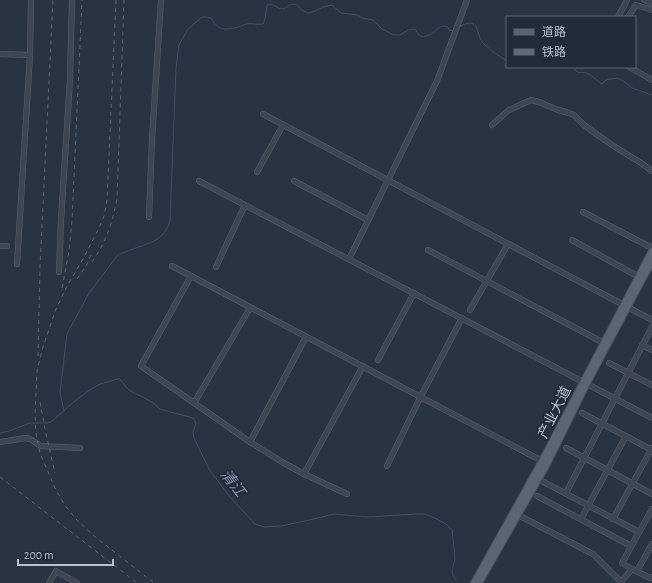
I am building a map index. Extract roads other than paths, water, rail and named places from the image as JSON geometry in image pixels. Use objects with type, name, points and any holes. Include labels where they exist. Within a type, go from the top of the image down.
[{"type":"main road","name":"产业大道","points":[[585,382],[626,306],[652,250]]},
{"type":"main road","name":"产业大道","points":[[474,583],[544,462],[604,343],[652,261]]},
{"type":"main road","name":"产业大道","points":[[479,583],[538,479],[544,462]]},
{"type":"street","points":[[17,264],[30,55],[31,0]]},
{"type":"street","points":[[59,272],[70,79],[72,0]]},
{"type":"street","points":[[148,217],[161,0]]},
{"type":"street","points":[[349,259],[437,81],[467,0]]},
{"type":"street","points":[[619,16],[627,0]]},
{"type":"street","points":[[644,0],[652,3]]},
{"type":"street","points":[[629,16],[636,4],[652,10]]},
{"type":"street","points":[[0,54],[30,55]]},
{"type":"street","points":[[632,68],[652,80]]},
{"type":"street","points":[[492,125],[509,110],[534,100],[574,115],[584,125],[599,136],[652,171]]},
{"type":"street","points":[[263,114],[652,320]]},
{"type":"street","points":[[257,172],[283,125]]},
{"type":"street","points":[[199,181],[652,418]]},
{"type":"street","points":[[294,181],[368,220]]},
{"type":"street","points":[[216,267],[245,205]]},
{"type":"street","points":[[583,212],[652,250]]},
{"type":"street","points":[[572,240],[639,277]]},
{"type":"street","points":[[470,310],[508,244]]},
{"type":"street","points":[[0,246],[7,246]]},
{"type":"street","points":[[428,250],[604,343]]},
{"type":"street","points":[[172,266],[544,462]]},
{"type":"street","points":[[191,276],[141,366],[250,442],[282,462],[347,494]]},
{"type":"street","points":[[378,360],[414,293]]},
{"type":"street","points":[[194,403],[250,308]]},
{"type":"street","points":[[387,466],[421,396],[462,318]]},
{"type":"street","points":[[566,493],[652,327]]},
{"type":"street","points":[[250,442],[306,337]]},
{"type":"street","points":[[642,345],[652,350]]},
{"type":"street","points":[[609,362],[652,385]]},
{"type":"street","points":[[304,474],[363,366]]},
{"type":"street","points":[[582,413],[652,449],[613,519]]},
{"type":"street","points":[[581,519],[626,436]]},
{"type":"street","points":[[0,442],[26,438],[41,446],[80,448]]},
{"type":"street","points":[[566,448],[652,494]]},
{"type":"street","points":[[538,479],[639,532]]},
{"type":"street","points":[[537,496],[631,546]]},
{"type":"street","points":[[652,509],[622,563],[650,578],[652,577]]},
{"type":"street","points":[[518,515],[593,554],[621,582],[634,570],[652,544]]},
{"type":"street","points":[[49,583],[56,571],[77,583]]},
{"type":"waterway","points":[[64,411],[60,392],[67,334],[89,293],[117,256],[157,239],[166,230],[170,221],[176,68],[179,45],[188,29],[202,17],[211,18],[215,24],[223,29],[236,28],[245,24],[263,24],[267,5],[284,9],[295,4],[298,5],[301,10],[308,13],[332,5],[341,13],[358,15],[362,18],[373,20],[382,29],[394,35],[400,35],[408,30],[415,29],[422,37],[432,34],[439,27],[443,26],[448,27],[449,30],[453,31]]},
{"type":"waterway","points":[[459,27],[471,23],[474,25],[484,44],[506,60]]},
{"type":"waterway","points":[[574,68],[577,72],[586,73],[602,84],[606,80],[617,78],[632,88],[652,95]]},
{"type":"waterway","name":"清江","points":[[0,433],[30,423],[51,422],[91,389],[100,384],[120,379],[129,390],[152,402],[160,409],[193,418],[196,424],[193,432],[194,438],[209,469],[229,496],[255,524],[264,527],[281,526],[334,514],[367,517],[425,514],[446,524],[452,530],[455,558],[452,572],[456,580]]},
{"type":"railway","points":[[38,356],[40,266],[53,0]]},
{"type":"railway","points":[[62,288],[69,251],[72,221],[82,0]]},
{"type":"railway","points":[[116,0],[107,200],[104,216],[98,230],[56,309],[43,347],[37,371],[35,415],[36,434],[40,453],[55,488],[64,504],[76,519],[94,536],[154,583]]},
{"type":"railway","points":[[92,262],[108,232],[117,199],[124,0]]},
{"type":"railway","points":[[77,279],[86,266],[92,253]]},
{"type":"railway","points":[[40,402],[55,473]]},
{"type":"railway","points":[[0,477],[137,583]]}]
